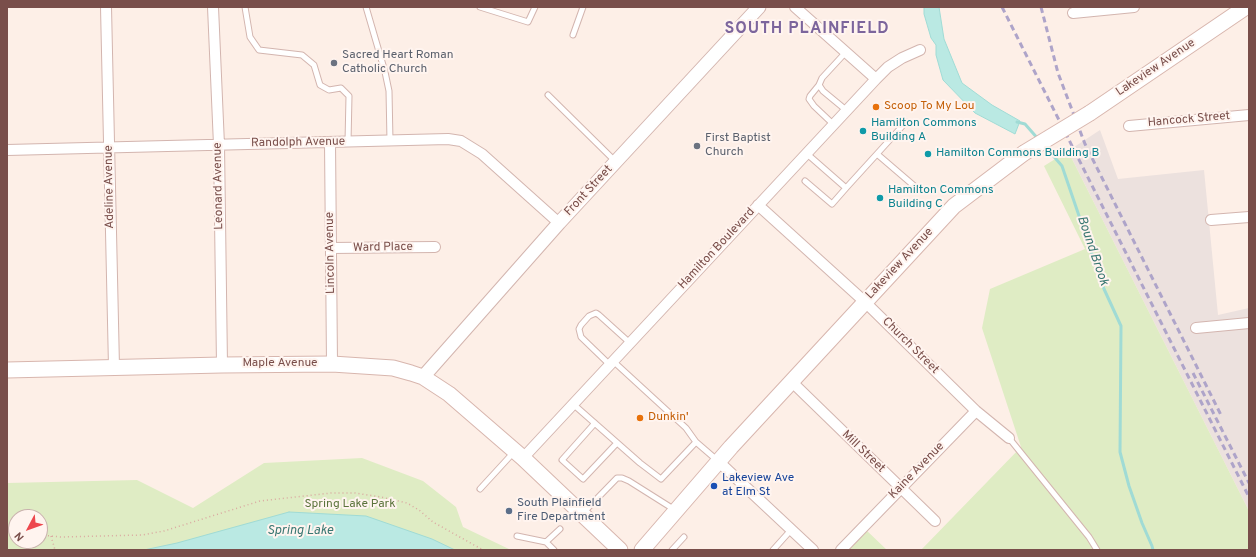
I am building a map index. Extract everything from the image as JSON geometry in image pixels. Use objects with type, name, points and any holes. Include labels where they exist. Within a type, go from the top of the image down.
[{"type":"main road","name":"Lakeview Avenue","points":[[642,550],[719,462],[954,206],[1024,153],[1090,113],[1241,8]]},
{"type":"main road","name":"Maple Avenue","points":[[7,370],[332,364],[393,368],[423,377],[449,394],[519,455],[620,550]]},
{"type":"street","name":"Adeline Avenue","points":[[106,7],[114,367]]},
{"type":"street","name":"Leonard Avenue","points":[[213,7],[219,145],[222,365]]},
{"type":"street","name":"Front Street","points":[[423,377],[559,223],[759,7]]},
{"type":"street","points":[[795,7],[876,79]]},
{"type":"street","points":[[1073,13],[1134,7]]},
{"type":"street","name":"Hamilton Boulevard","points":[[519,455],[573,404],[612,363],[876,79],[888,67],[902,58],[920,50]]},
{"type":"street","name":"Hancock Street","points":[[1129,126],[1249,115]]},
{"type":"street","name":"Randolph Avenue","points":[[7,150],[448,139],[461,141],[482,154],[559,223]]},
{"type":"street","name":"Lincoln Avenue","points":[[330,142],[332,364]]},
{"type":"street","name":"Church Street","points":[[758,205],[865,302],[976,411],[1009,438]]},
{"type":"street","points":[[1211,220],[1249,217]]},
{"type":"street","name":"Ward Place","points":[[331,248],[435,247]]},
{"type":"street","points":[[1196,328],[1249,324]]},
{"type":"street","name":"Mill Street","points":[[792,382],[900,488],[936,521]]},
{"type":"street","name":"Kaine Avenue","points":[[840,550],[976,411]]},
{"type":"street","points":[[719,462],[813,550]]},
{"type":"lane","points":[[245,7],[250,37],[259,50],[302,55],[314,65],[320,85],[329,90],[341,88],[349,96],[348,142]]},
{"type":"lane","points":[[366,7],[389,91],[390,140]]},
{"type":"lane","points":[[480,7],[528,22],[534,7]]},
{"type":"lane","points":[[573,35],[583,7]]},
{"type":"lane","points":[[833,124],[814,106],[809,99],[822,78],[846,52]]},
{"type":"lane","points":[[819,84],[823,91],[846,110]]},
{"type":"lane","points":[[548,96],[616,162]]},
{"type":"lane","points":[[805,181],[832,204],[906,122]]},
{"type":"lane","points":[[806,153],[846,188]]},
{"type":"lane","points":[[877,154],[919,190]]},
{"type":"lane","points":[[630,343],[599,314],[596,313],[589,316],[579,329],[581,337],[686,428],[696,442],[719,462]]},
{"type":"lane","points":[[573,404],[640,464],[661,479],[696,442]]},
{"type":"lane","points":[[595,423],[562,460],[583,479],[617,443]]},
{"type":"lane","points":[[1009,438],[1089,537],[1097,550]]},
{"type":"lane","points":[[480,489],[519,455]]},
{"type":"lane","points":[[582,514],[617,478],[622,478],[629,481],[671,506],[676,511]]},
{"type":"lane","points":[[546,542],[560,529]]},
{"type":"lane","points":[[773,550],[791,530]]},
{"type":"lane","points":[[517,536],[546,542],[554,550]]},
{"type":"lane","points":[[672,550],[684,537]]},
{"type":"path","points":[[48,536],[142,536],[164,531],[260,501],[331,493],[355,493],[407,503],[434,522],[483,550]]},
{"type":"path","points":[[51,536],[54,550]]},
{"type":"shaded area","points":[[1100,130],[1118,179],[1204,170],[1218,315],[1249,308],[1249,511],[1068,151]]},
{"type":"green space","points":[[1068,151],[1249,511],[1249,550],[921,550],[1021,447],[982,328],[990,289],[1085,249],[1044,166]]},
{"type":"green space","name":"Spring Lake Park","points":[[362,458],[423,481],[456,507],[463,527],[511,550],[7,550],[7,483],[137,480],[193,508],[264,463]]},
{"type":"green space","points":[[864,528],[887,550],[842,550]]},
{"type":"water","points":[[924,7],[939,7],[944,39],[962,83],[992,105],[1020,121],[1015,134],[975,113],[943,80],[936,55],[936,45],[931,38],[924,14]]},
{"type":"water","name":"Spring Lake","points":[[289,512],[366,516],[432,539],[455,550],[144,550],[177,543]]},
{"type":"waterway","name":"Bound Brook","points":[[1017,122],[1025,124],[1039,140]]},
{"type":"waterway","name":"Bound Brook","points":[[1044,145],[1062,166],[1104,289],[1121,326],[1120,452],[1129,486],[1153,550]]},
{"type":"railway","points":[[1002,7],[1249,497]]},
{"type":"railway","points":[[1041,7],[1058,73],[1085,144],[1222,417]]},
{"type":"railway","points":[[1193,373],[1249,483]]},
{"type":"place","name":"Sacred Heart Roman Catholic Church","points":[[334,63]]},
{"type":"place","name":"Scoop To My Lou","points":[[876,107]]},
{"type":"place","name":"Hamilton Commons Building A","points":[[863,131]]},
{"type":"place","name":"First Baptist Church","points":[[697,146]]},
{"type":"place","name":"Hamilton Commons Building B","points":[[928,154]]},
{"type":"place","name":"Hamilton Commons Building C","points":[[880,198]]},
{"type":"place","name":"Dunkin'","points":[[640,418]]},
{"type":"place","name":"Lakeview Ave at Elm St","points":[[714,486]]},
{"type":"place","name":"South Plainfield Fire Department","points":[[509,511]]},
{"type":"district","name":"SOUTH PLAINFIELD","points":[[807,30]]}]
